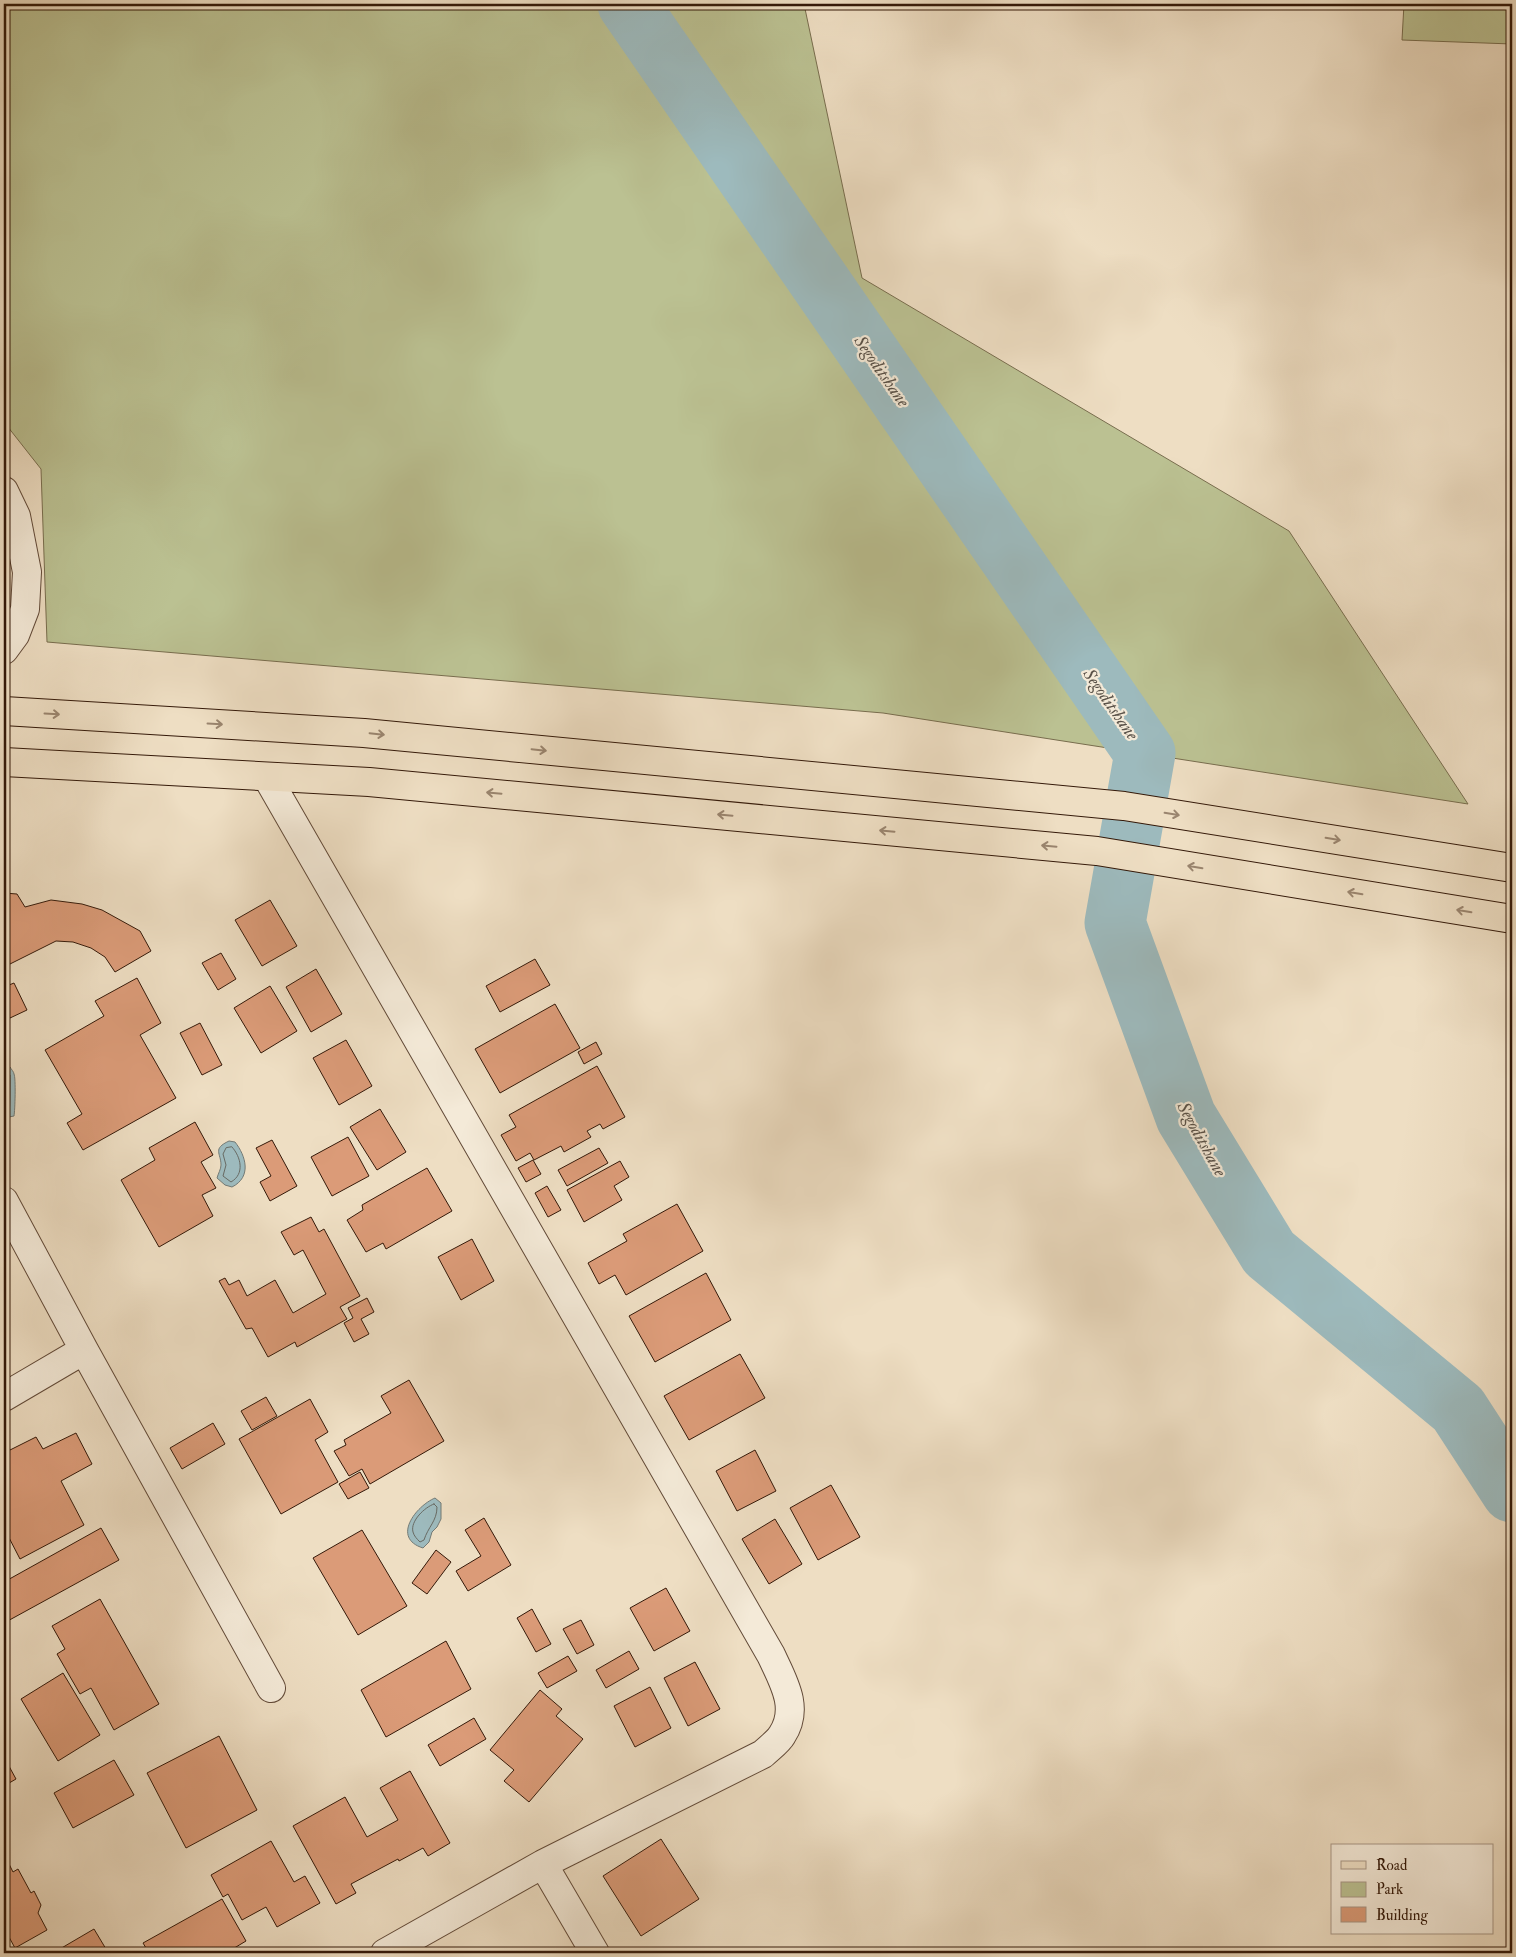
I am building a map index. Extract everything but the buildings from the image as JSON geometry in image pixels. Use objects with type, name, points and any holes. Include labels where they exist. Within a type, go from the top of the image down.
[{"type":"main road","points":[[4,711],[364,733],[1124,806],[1512,868]]},
{"type":"main road","points":[[4,762],[370,782],[1097,851],[1512,919]]},
{"type":"street","points":[[4,491],[16,516],[27,572],[25,609],[15,635],[4,650]]},
{"type":"street","points":[[267,777],[771,1655],[789,1694],[791,1716],[782,1736],[763,1754],[543,1864],[385,1953]]},
{"type":"street","points":[[4,1200],[84,1350],[271,1688]]},
{"type":"street","points":[[4,1397],[84,1350]]},
{"type":"street","points":[[543,1864],[595,1953]]},
{"type":"green space","points":[[4,4],[804,4],[862,278],[1289,531],[1468,804],[883,713],[47,642],[41,469],[4,422]]},
{"type":"green space","points":[[1404,4],[1512,4],[1512,44],[1402,40]]},
{"type":"water","points":[[4,1066],[10,1067],[14,1072],[15,1102],[14,1116],[4,1118]]},
{"type":"water","points":[[229,1141],[235,1142],[239,1148],[245,1166],[242,1178],[232,1187],[225,1185],[217,1178],[221,1168],[219,1149]]},
{"type":"water","points":[[435,1498],[441,1503],[441,1519],[432,1532],[429,1542],[423,1548],[414,1543],[409,1537],[408,1530],[414,1515]]},
{"type":"waterway","name":"Segoditshane","points":[[628,4],[1145,753],[1115,923],[1186,1117],[1269,1253],[1458,1409],[1512,1492]]}]
